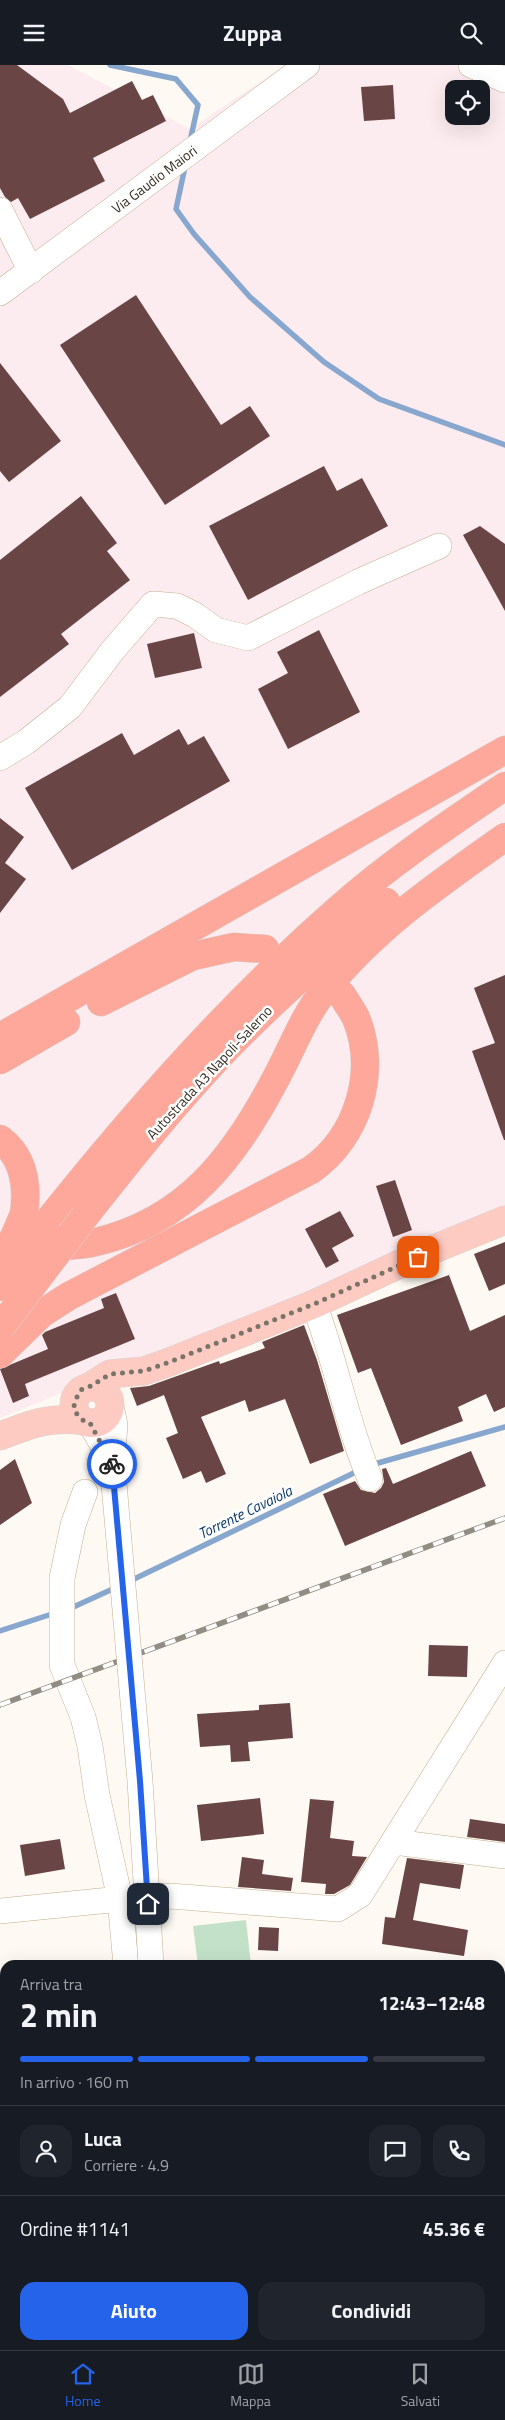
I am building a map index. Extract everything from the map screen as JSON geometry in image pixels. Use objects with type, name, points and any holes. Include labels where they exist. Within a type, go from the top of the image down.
[{"type":"highway","points":[[0,1037],[505,750]]},
{"type":"highway","name":"Autostrada A3 Napoli-Salerno","points":[[0,1287],[35,1219],[257,984],[342,906],[378,877],[422,843],[505,786]]},
{"type":"highway","name":"Autostrada A3 Napoli-Salerno","points":[[0,1328],[135,1153],[190,1090],[269,1007],[402,889],[505,818]]},
{"type":"highway","points":[[0,1252],[95,1242],[129,1233],[174,1209],[202,1187],[227,1158],[253,1121],[298,1032],[323,992],[346,965],[416,900],[505,837]]},
{"type":"highway","points":[[0,1060],[122,991],[193,956],[234,947],[265,949]]},
{"type":"highway","points":[[0,1354],[42,1314],[69,1296],[311,1170],[336,1149],[348,1134],[355,1116],[365,1072],[363,1045],[356,1018],[342,995]]},
{"type":"highway","points":[[0,1139],[12,1148],[19,1161],[24,1176],[26,1198],[35,1219],[14,1237],[0,1259]]},
{"type":"main road","points":[[0,1422],[98,1397],[123,1388],[144,1371],[314,1304],[505,1220]]},
{"type":"main road","points":[[87,1422],[74,1408],[76,1397],[98,1397]]},
{"type":"main road","points":[[0,1435],[34,1423],[62,1418],[87,1422]]},
{"type":"street","name":"Via Gaudio Maiori","points":[[0,293],[307,65]]},
{"type":"street","points":[[471,65],[505,80]]},
{"type":"street","points":[[0,210],[31,271]]},
{"type":"street","points":[[0,759],[26,742],[70,707],[113,650],[153,604],[177,606],[195,615],[216,630],[248,637],[439,546]]},
{"type":"street","points":[[314,1304],[326,1336],[357,1448],[370,1479]]},
{"type":"street","points":[[98,1397],[115,1425],[112,1461],[140,1781],[151,1960]]},
{"type":"street","points":[[87,1422],[112,1461]]},
{"type":"street","points":[[85,1492],[73,1525],[62,1578],[62,1665],[83,1717],[120,1899],[126,1960]]},
{"type":"street","points":[[0,1911],[170,1896],[338,1909],[360,1895],[505,1663]]},
{"type":"street","points":[[394,1842],[505,1855]]},
{"type":"shaded area","points":[[0,65],[68,65],[190,129],[285,65],[505,65],[505,1212],[0,1418]]},
{"type":"green space","points":[[246,1920],[250,1960],[197,1960],[193,1926]]},
{"type":"building","points":[[0,65],[17,65],[63,99],[70,113],[132,81],[142,100],[153,95],[166,121],[93,158],[105,181],[30,219],[18,198],[11,202],[5,197],[0,188]]},
{"type":"building","points":[[393,85],[395,119],[364,121],[361,87]]},
{"type":"building","points":[[136,295],[221,425],[250,406],[270,436],[165,505],[60,345]]},
{"type":"building","points":[[0,363],[61,441],[9,482],[0,471]]},
{"type":"building","points":[[324,466],[337,491],[362,478],[388,526],[248,600],[209,526]]},
{"type":"building","points":[[81,496],[117,543],[107,551],[130,580],[61,634],[69,644],[0,697],[0,560]]},
{"type":"building","points":[[480,526],[505,544],[505,611],[463,535]]},
{"type":"building","points":[[319,630],[360,712],[288,749],[258,689],[288,673],[277,652]]},
{"type":"building","points":[[194,633],[202,668],[155,678],[147,644]]},
{"type":"building","points":[[179,729],[188,745],[204,736],[230,781],[72,870],[25,788],[122,733],[134,755]]},
{"type":"building","points":[[0,818],[24,837],[5,863],[26,879],[0,913]]},
{"type":"building","points":[[505,975],[504,1140],[472,1051],[495,1043],[474,988]]},
{"type":"building","points":[[395,1180],[412,1230],[393,1237],[376,1186]]},
{"type":"building","points":[[340,1211],[354,1236],[332,1248],[339,1261],[326,1268],[305,1229]]},
{"type":"building","points":[[505,1242],[505,1284],[489,1291],[474,1254]]},
{"type":"building","points":[[449,1275],[470,1331],[505,1315],[505,1407],[494,1412],[486,1394],[458,1407],[463,1421],[401,1445],[371,1368],[358,1373],[337,1315]]},
{"type":"building","points":[[116,1293],[135,1339],[25,1384],[29,1396],[13,1403],[0,1369],[48,1349],[42,1335],[45,1332],[104,1308],[101,1299]]},
{"type":"building","points":[[304,1325],[317,1360],[344,1451],[310,1464],[285,1399],[249,1412],[245,1400],[201,1417],[226,1474],[206,1483],[201,1471],[183,1479],[166,1438],[178,1433],[164,1395],[137,1406],[130,1388],[149,1386],[219,1361],[220,1364],[265,1348],[262,1342]]},
{"type":"building","points":[[471,1451],[486,1486],[345,1546],[323,1494],[355,1481],[361,1490],[375,1493],[384,1482],[382,1469],[386,1468],[393,1484]]},
{"type":"building","points":[[15,1459],[32,1503],[0,1525],[0,1470]]},
{"type":"building","points":[[429,1645],[468,1646],[467,1677],[428,1676]]},
{"type":"building","points":[[290,1703],[293,1738],[248,1742],[250,1761],[231,1762],[230,1745],[200,1747],[197,1714],[259,1710],[259,1705]]},
{"type":"building","points":[[260,1798],[264,1834],[201,1841],[197,1805]]},
{"type":"building","points":[[310,1799],[334,1801],[330,1838],[354,1841],[352,1856],[367,1857],[350,1885],[334,1894],[325,1894],[326,1884],[301,1882]]},
{"type":"building","points":[[470,1819],[505,1824],[505,1842],[467,1837]]},
{"type":"building","points":[[60,1839],[65,1869],[25,1876],[20,1845]]},
{"type":"building","points":[[242,1857],[264,1860],[262,1874],[293,1878],[291,1891],[238,1887]]},
{"type":"building","points":[[407,1858],[464,1865],[460,1889],[420,1883],[413,1920],[468,1930],[464,1956],[382,1944],[385,1917],[395,1918]]},
{"type":"building","points":[[259,1927],[279,1928],[278,1951],[258,1950]]},
{"type":"waterway","points":[[110,65],[176,79],[198,105],[190,141]]},
{"type":"waterway","points":[[185,167],[176,209],[194,234],[250,297],[324,362],[379,399],[505,445]]},
{"type":"waterway","name":"Torrente Cavaiola","points":[[371,1465],[505,1427]]},
{"type":"waterway","name":"Torrente Cavaiola","points":[[130,1581],[360,1470]]},
{"type":"waterway","name":"Torrente Cavaiola","points":[[69,1609],[117,1587]]},
{"type":"waterway","name":"Torrente Cavaiola","points":[[0,1631],[55,1613]]},
{"type":"railway","points":[[0,1705],[505,1518]]},
{"type":"way so far","points":[[112,1464],[90,1423],[79,1418],[74,1408],[76,1397],[82,1389],[91,1386],[110,1374],[144,1371],[167,1363],[314,1304],[418,1257]]},
{"type":"route","points":[[112,1464],[140,1781],[148,1904]]}]
